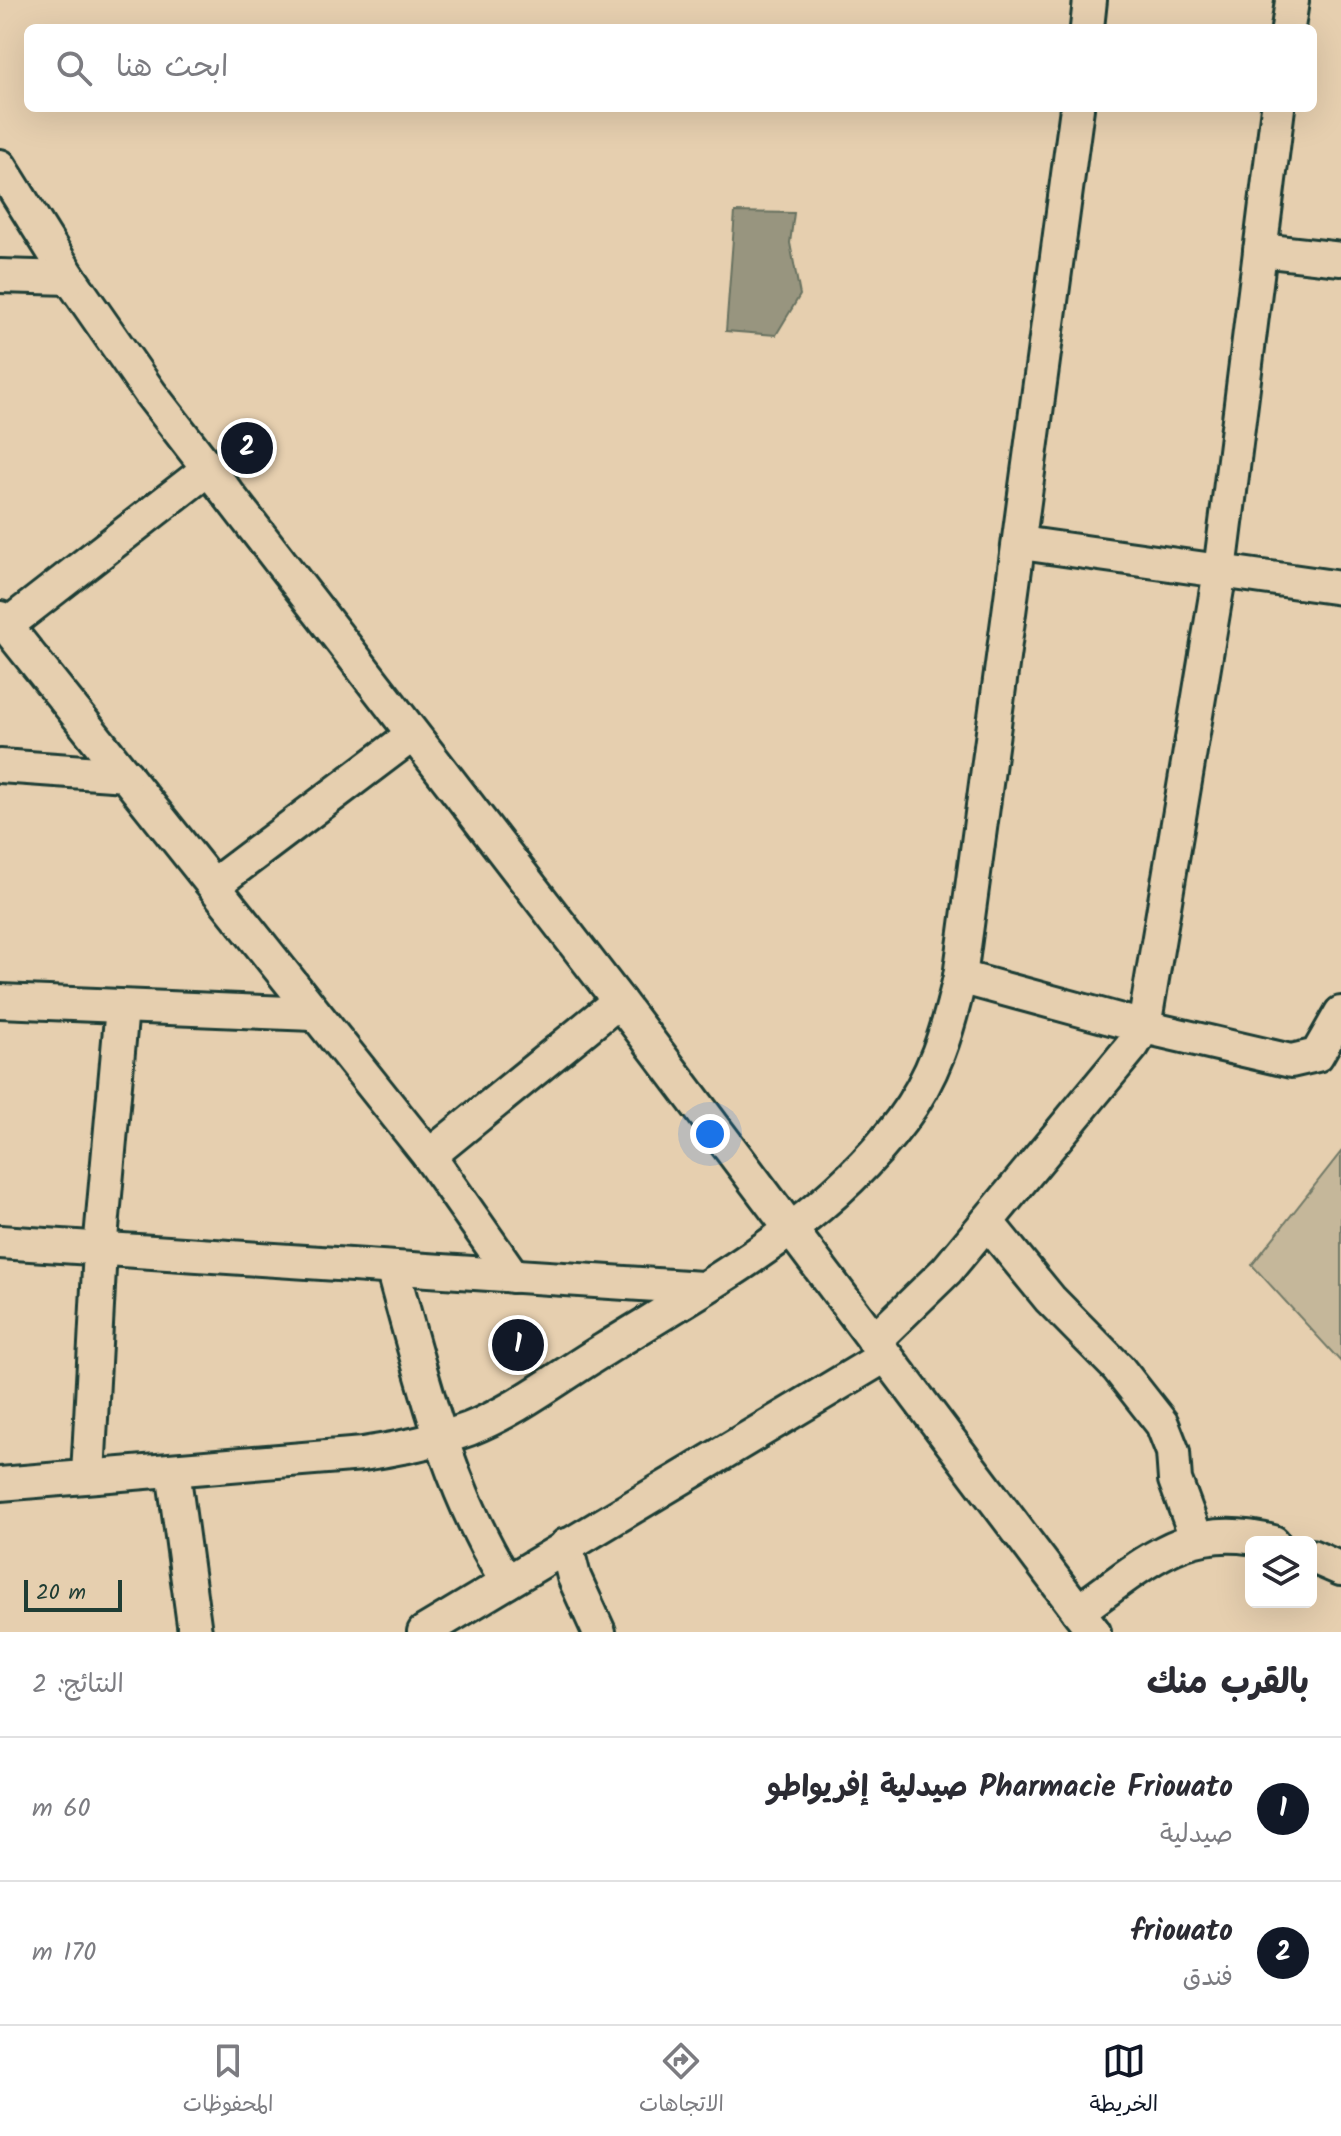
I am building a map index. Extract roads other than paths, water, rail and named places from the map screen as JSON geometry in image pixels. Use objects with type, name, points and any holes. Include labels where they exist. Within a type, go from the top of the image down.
[{"type":"street","points":[[1087,24],[1090,0]]},
{"type":"street","points":[[1289,24],[1292,1]]},
{"type":"street","points":[[0,1484],[363,1454],[440,1439],[526,1399],[790,1230],[839,1190],[901,1121],[927,1083],[942,1050],[960,977],[1021,543],[1076,112]]},
{"type":"street","points":[[424,1632],[879,1349],[1133,1045],[1144,1027],[1220,571],[1277,112]]},
{"type":"street","points":[[0,166],[70,278],[208,469],[619,1001],[1086,1622],[1159,1555],[1196,1537],[1245,1536]]},
{"type":"street","points":[[1260,250],[1341,259]]},
{"type":"street","points":[[0,276],[70,278]]},
{"type":"street","points":[[208,469],[3,622],[429,1156],[513,1276]]},
{"type":"street","points":[[1021,543],[1341,588]]},
{"type":"street","points":[[215,884],[412,735]]},
{"type":"street","points":[[0,766],[126,775]]},
{"type":"street","points":[[960,977],[1144,1027],[1300,1061],[1309,1059],[1324,1048],[1341,1013]]},
{"type":"street","points":[[0,1001],[314,1014]]},
{"type":"street","points":[[429,1156],[619,1001]]},
{"type":"street","points":[[88,1475],[100,1250],[122,1007]]},
{"type":"street","points":[[987,1222],[1050,1299],[1118,1368],[1162,1424],[1173,1452],[1175,1480],[1196,1537]]},
{"type":"street","points":[[0,1242],[702,1288]]},
{"type":"street","points":[[392,1268],[440,1439],[493,1559],[507,1582]]},
{"type":"street","points":[[173,1470],[195,1632]]},
{"type":"street","points":[[566,1545],[574,1577],[599,1632]]},
{"type":"street","points":[[1317,1559],[1341,1569]]},
{"type":"place","name":"friouato","points":[[247,448]]},
{"type":"place","name":"Pharmacie Friouato صيدلية إفريواطو","points":[[518,1345]]}]
